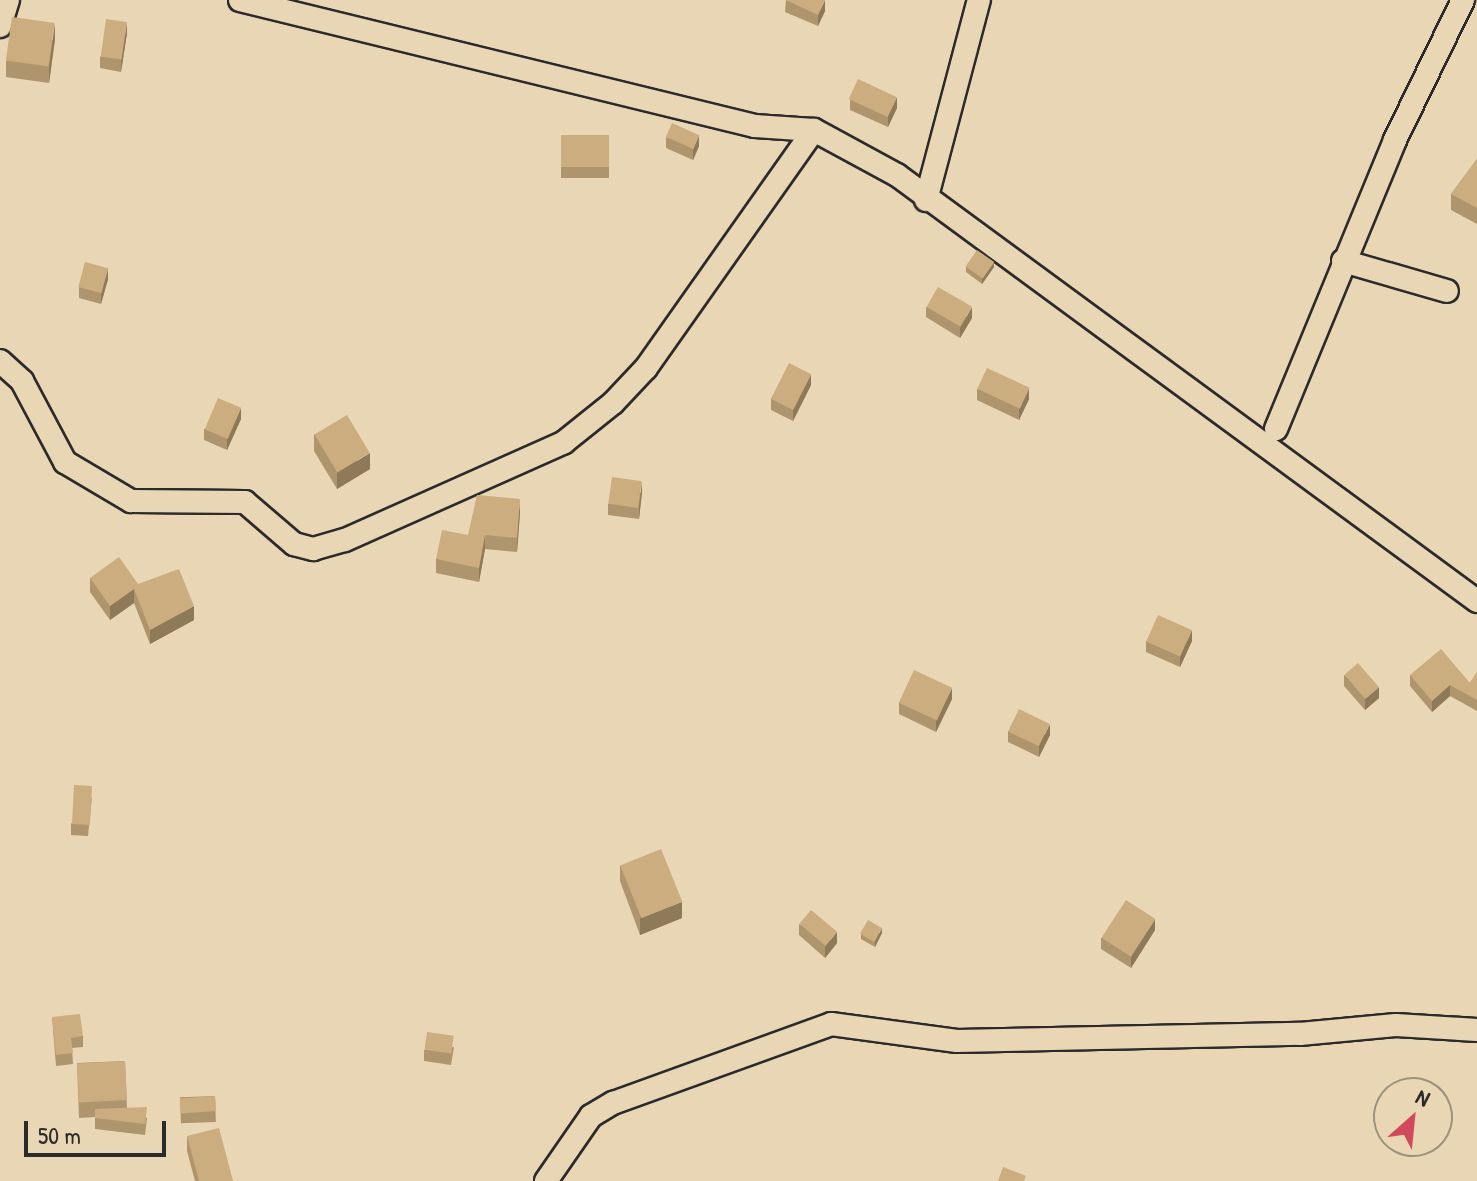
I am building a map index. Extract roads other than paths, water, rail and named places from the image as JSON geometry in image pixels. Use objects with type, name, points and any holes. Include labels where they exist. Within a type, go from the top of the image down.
[{"type":"street","points":[[0,26],[8,0]]},
{"type":"street","points":[[240,0],[755,126],[814,130],[897,175],[926,200],[1239,420],[1295,467],[1477,601]]},
{"type":"street","points":[[926,200],[979,0]]},
{"type":"street","points":[[1295,467],[1276,429],[1343,261],[1463,0]]},
{"type":"street","points":[[0,361],[22,381],[65,462],[131,501],[245,502],[294,544],[313,549],[345,540],[563,443],[613,403],[646,368],[814,130]]},
{"type":"street","points":[[1343,261],[1447,291]]},
{"type":"street","points":[[1239,420],[1276,429]]},
{"type":"street","points":[[546,1181],[591,1116],[613,1103],[831,1024],[957,1041],[1300,1034],[1396,1025],[1477,1030]]}]
